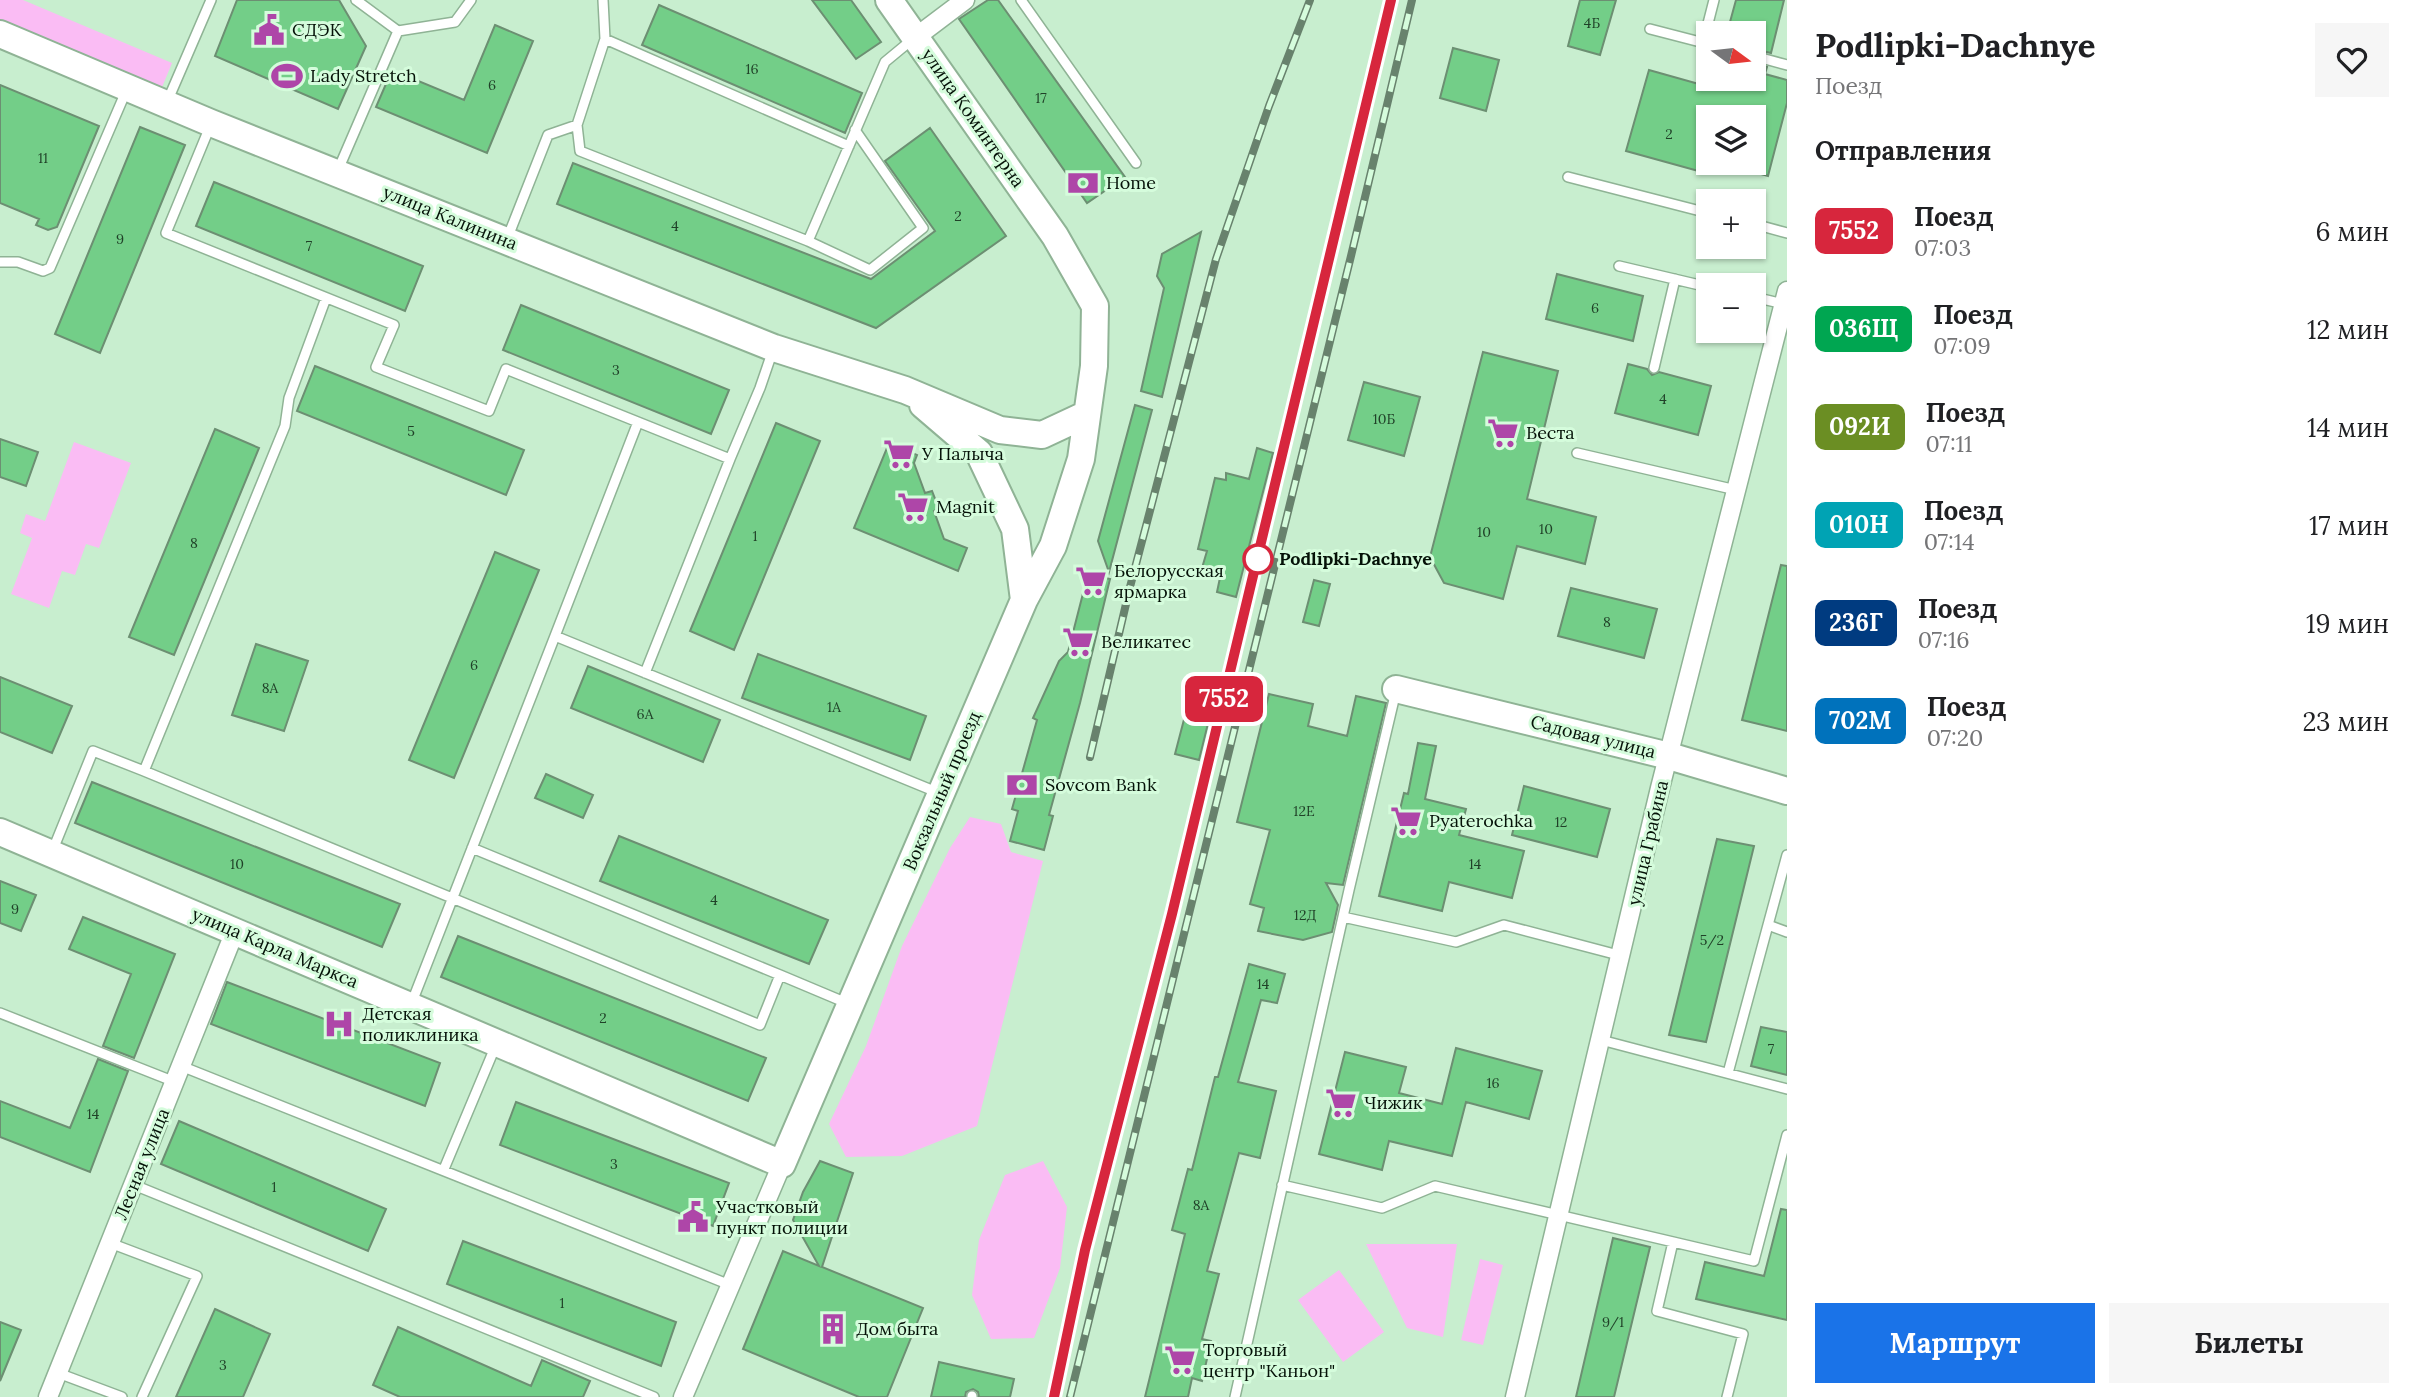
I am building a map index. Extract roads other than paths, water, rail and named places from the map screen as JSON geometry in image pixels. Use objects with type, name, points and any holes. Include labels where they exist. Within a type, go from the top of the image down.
[{"type":"street","name":"улица Коминтерна","points":[[889,0],[1055,236],[1095,306],[1094,366],[1087,414]]},
{"type":"street","points":[[916,37],[965,0]]},
{"type":"street","name":"улица Калинина","points":[[0,34],[211,123],[774,348],[905,390],[1000,430],[1042,435],[1087,414]]},
{"type":"street","name":"улица Грабина","points":[[1515,1397],[1669,756],[1785,298]]},
{"type":"street","points":[[905,390],[979,453],[1015,529],[1024,600]]},
{"type":"street","name":"Вокзальный проезд","points":[[782,1164],[1024,600],[1053,546],[1080,459],[1087,414]]},
{"type":"street","points":[[1015,529],[1053,546]]},
{"type":"street","name":"Садовая улица","points":[[1396,689],[1669,756],[1787,791]]},
{"type":"street","name":"улица Карла Маркса","points":[[0,832],[782,1164]]},
{"type":"street","name":"Лесная улица","points":[[48,1397],[235,931]]},
{"type":"street","points":[[683,1397],[782,1164]]},
{"type":"lane","points":[[166,104],[211,0]]},
{"type":"lane","points":[[356,0],[398,31],[455,22],[471,0]]},
{"type":"lane","points":[[603,0],[605,38],[577,125],[580,151],[808,241],[870,270],[923,228],[855,130]]},
{"type":"lane","points":[[1021,0],[1136,163]]},
{"type":"lane","points":[[1710,21],[1714,0]]},
{"type":"lane","points":[[1650,29],[1696,41]]},
{"type":"lane","points":[[337,173],[398,31]]},
{"type":"lane","points":[[808,241],[885,62],[916,37]]},
{"type":"lane","points":[[605,38],[849,146]]},
{"type":"lane","points":[[1766,59],[1787,65]]},
{"type":"lane","points":[[0,262],[18,262],[43,271],[50,268],[128,87]]},
{"type":"lane","points":[[211,123],[166,233],[394,325],[376,367],[489,411],[506,369],[730,459]]},
{"type":"lane","points":[[506,241],[548,135],[577,125]]},
{"type":"lane","points":[[1568,177],[1696,210]]},
{"type":"lane","points":[[1766,227],[1787,233]]},
{"type":"lane","points":[[1619,266],[1696,284]]},
{"type":"lane","points":[[1654,368],[1675,279]]},
{"type":"lane","points":[[1766,297],[1785,298]]},
{"type":"lane","points":[[144,771],[285,426],[289,398],[326,298]]},
{"type":"lane","points":[[645,673],[774,348]]},
{"type":"lane","points":[[410,1006],[638,422]]},
{"type":"lane","points":[[1577,453],[1737,490]]},
{"type":"lane","points":[[555,636],[941,794]]},
{"type":"lane","points":[[1235,1397],[1396,689]]},
{"type":"lane","points":[[51,853],[93,751],[760,1025],[780,975]]},
{"type":"lane","points":[[472,848],[850,1005]]},
{"type":"lane","points":[[1728,1073],[1787,855]]},
{"type":"lane","points":[[1343,917],[1456,942],[1504,925],[1622,956]]},
{"type":"lane","points":[[1768,925],[1787,932]]},
{"type":"lane","points":[[0,1013],[444,1169],[730,1285]]},
{"type":"lane","points":[[1601,1040],[1787,1089]]},
{"type":"lane","points":[[444,1169],[496,1043]]},
{"type":"lane","points":[[1282,1185],[1382,1208],[1436,1186],[1754,1261],[1787,1135]]},
{"type":"lane","points":[[134,1185],[654,1397]]},
{"type":"lane","points":[[1672,1242],[1657,1311],[1743,1334],[1727,1397]]},
{"type":"lane","points":[[110,1244],[197,1276],[142,1397]]},
{"type":"lane","points":[[58,1373],[122,1397]]},
{"type":"railway","points":[[1090,757],[1130,587],[1216,259],[1269,106],[1310,0]]},
{"type":"railway","points":[[1054,1397],[1085,1250],[1172,914],[1391,0]]},
{"type":"railway","points":[[1070,1397],[1412,0]]},
{"type":"train","name":"7552","points":[[1054,1397],[1085,1250],[1172,914],[1391,0]]},
{"type":"place","name":"СДЭК","points":[[269,30]]},
{"type":"place","name":"Lady Stretch","points":[[287,76]]},
{"type":"place","name":"Home","points":[[1083,183]]},
{"type":"place","name":"Веста","points":[[1503,433]]},
{"type":"place","name":"У Палыча","points":[[899,454]]},
{"type":"place","name":"Magnit","points":[[913,507]]},
{"type":"place","name":"Podlipki-Dachnye","points":[[1258,559]]},
{"type":"place","name":"Белорусская ярмарка","points":[[1091,581]]},
{"type":"place","name":"Великатес","points":[[1078,642]]},
{"type":"place","name":"Sovcom Bank","points":[[1022,785]]},
{"type":"place","name":"Pyaterochka","points":[[1406,821]]},
{"type":"place","name":"Детская поликлиника","points":[[339,1024]]},
{"type":"place","name":"Чижик","points":[[1341,1103]]},
{"type":"place","name":"Участковый пункт полиции","points":[[693,1217]]},
{"type":"place","name":"Дом быта","points":[[833,1329]]},
{"type":"place","name":"Торговый центр \"Каньон\"","points":[[1180,1360]]}]
